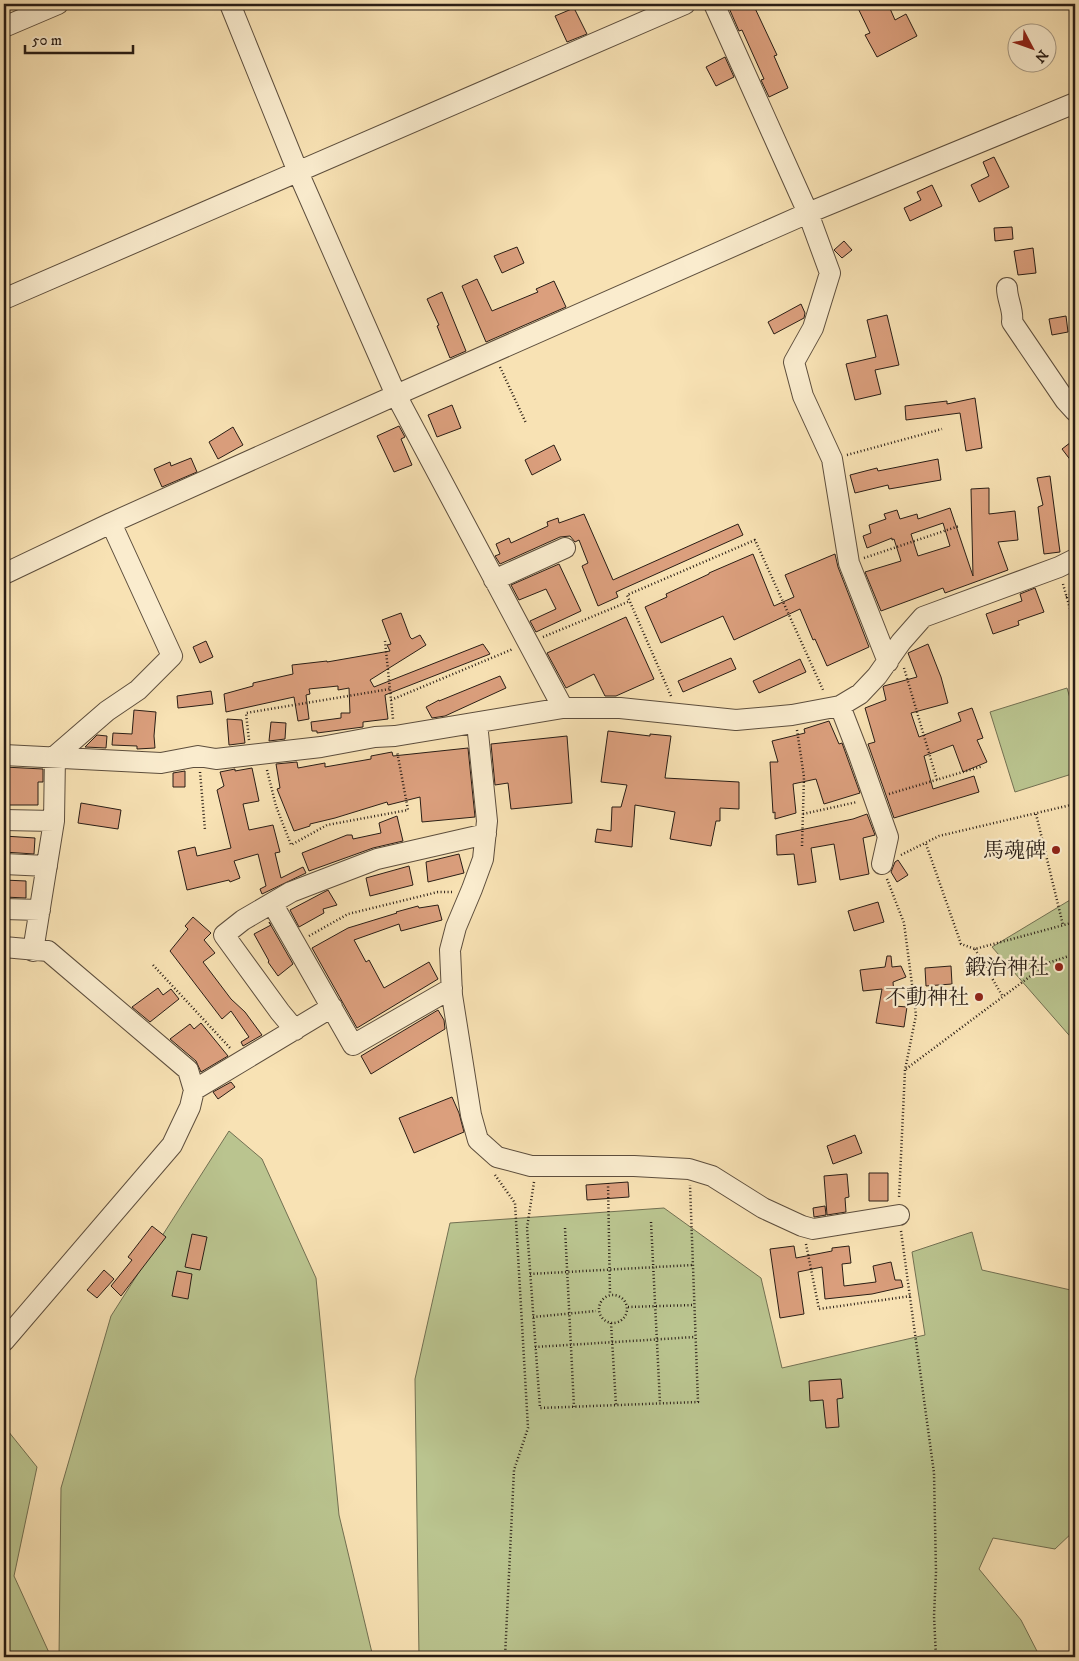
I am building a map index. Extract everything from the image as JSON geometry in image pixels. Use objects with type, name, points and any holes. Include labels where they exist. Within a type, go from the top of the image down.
[{"type":"street","points":[[4,27],[58,4]]},
{"type":"street","points":[[230,4],[298,172],[396,395],[562,708]]},
{"type":"street","points":[[4,299],[685,4]]},
{"type":"street","points":[[714,4],[808,213],[830,273],[813,328],[794,362],[803,396],[832,459],[849,563],[893,654]]},
{"type":"street","points":[[4,574],[111,523],[396,395],[808,213],[1075,103]]},
{"type":"street","points":[[1007,288],[1007,298],[1013,314],[1012,322],[1054,384],[1075,411]]},
{"type":"street","points":[[33,951],[54,821],[55,756],[108,711],[138,690],[172,656],[111,523]]},
{"type":"street","points":[[494,580],[565,548]]},
{"type":"street","points":[[4,755],[55,756],[161,763],[198,756],[216,759],[321,747],[562,708],[620,708],[736,720],[795,714],[835,707],[860,694],[923,617],[1067,563]]},
{"type":"street","points":[[835,707],[875,799],[888,837],[882,864]]},
{"type":"street","points":[[477,723],[487,821],[486,834],[483,859],[472,892],[456,927],[450,950],[452,988],[471,1115],[478,1140],[497,1157],[536,1166],[689,1169],[712,1176],[763,1208],[802,1226],[814,1229],[899,1214]]},
{"type":"street","points":[[4,820],[54,821]]},
{"type":"street","points":[[295,1030],[224,935],[243,920],[291,892],[377,859],[486,834]]},
{"type":"street","points":[[4,864],[47,866]]},
{"type":"street","points":[[272,903],[353,1045],[452,988]]},
{"type":"street","points":[[4,908],[40,910]]},
{"type":"street","points":[[4,947],[48,952],[188,1070],[194,1090],[190,1107],[172,1145],[4,1341]]},
{"type":"street","points":[[194,1090],[332,1007]]},
{"type":"path","points":[[493,352],[526,423]]},
{"type":"path","points":[[832,459],[942,429]]},
{"type":"path","points":[[849,563],[959,526]]},
{"type":"path","points":[[679,714],[627,595],[755,540],[835,707]]},
{"type":"path","points":[[1067,563],[1066,597],[1075,626]]},
{"type":"path","points":[[1066,597],[1075,593]]},
{"type":"path","points":[[391,700],[630,601]]},
{"type":"path","points":[[385,641],[395,736],[408,810],[327,825],[291,845],[257,754],[246,712],[390,689]]},
{"type":"path","points":[[893,654],[937,780]]},
{"type":"path","points":[[795,714],[804,777],[802,846]]},
{"type":"path","points":[[198,756],[206,830]]},
{"type":"path","points":[[803,814],[875,799],[983,766]]},
{"type":"path","points":[[936,1657],[934,1616],[936,1572],[934,1473],[899,1214],[905,1070],[916,1015],[904,923],[882,864],[926,844],[938,836],[1075,804]]},
{"type":"path","points":[[1036,814],[1062,925]]},
{"type":"path","points":[[926,844],[961,944],[975,949],[1075,922]]},
{"type":"path","points":[[296,944],[348,914],[438,892],[472,892]]},
{"type":"path","points":[[975,949],[1003,997]]},
{"type":"path","points":[[905,1070],[1048,963],[1075,954]]},
{"type":"path","points":[[153,965],[242,1061]]},
{"type":"path","points":[[536,1166],[527,1228],[540,1408],[698,1402],[689,1169]]},
{"type":"path","points":[[609,1166],[610,1294]]},
{"type":"path","points":[[494,1172],[515,1203],[528,1428],[514,1470],[505,1657]]},
{"type":"path","points":[[652,1222],[660,1403]]},
{"type":"path","points":[[802,1226],[819,1309],[911,1296]]},
{"type":"path","points":[[565,1228],[574,1407]]},
{"type":"path","points":[[530,1274],[693,1265]]},
{"type":"path","points":[[610,1294],[620,1296],[627,1308],[624,1317],[620,1321],[611,1323],[603,1320],[598,1312],[602,1299],[610,1294]]},
{"type":"path","points":[[628,1307],[694,1305]]},
{"type":"path","points":[[533,1317],[596,1311]]},
{"type":"path","points":[[611,1323],[616,1405]]},
{"type":"path","points":[[535,1347],[695,1337]]},
{"type":"green space","points":[[1067,688],[1075,715],[1075,773],[1015,792],[990,712]]},
{"type":"green space","points":[[1075,897],[1075,1042],[992,947]]},
{"type":"green space","points":[[229,1131],[262,1159],[316,1278],[339,1515],[373,1657],[59,1657],[61,1488],[111,1316]]},
{"type":"green space","points":[[664,1208],[761,1278],[782,1368],[925,1335],[912,1252],[972,1232],[982,1270],[1075,1291],[1075,1530],[1055,1549],[993,1538],[979,1569],[1021,1620],[1040,1657],[419,1657],[415,1379],[450,1223]]},
{"type":"green space","points":[[4,1426],[37,1467],[14,1576],[51,1657],[4,1657]]},
{"type":"building","points":[[738,4],[753,4],[777,55],[774,56],[788,88],[769,97],[761,80],[764,79],[742,30],[739,31],[729,8]]},
{"type":"building","points":[[856,4],[888,4],[895,20],[906,14],[917,36],[877,57],[865,35],[870,33]]},
{"type":"building","points":[[574,8],[587,34],[567,42],[555,16]]},
{"type":"building","points":[[725,57],[734,77],[716,86],[706,67]]},
{"type":"building","points":[[994,157],[1009,187],[979,202],[971,185],[989,176],[983,162]]},
{"type":"building","points":[[932,185],[942,206],[910,221],[904,208],[921,200],[917,192]]},
{"type":"building","points":[[1012,227],[1013,239],[995,241],[994,228]]},
{"type":"building","points":[[844,241],[852,250],[842,258],[834,250]]},
{"type":"building","points":[[517,247],[524,263],[502,273],[494,256]]},
{"type":"building","points":[[1033,248],[1036,273],[1018,275],[1014,251]]},
{"type":"building","points":[[477,279],[492,311],[538,292],[536,289],[554,281],[566,307],[486,342],[462,286]]},
{"type":"building","points":[[442,292],[466,351],[450,358],[437,326],[439,325],[427,299]]},
{"type":"building","points":[[801,304],[805,313],[804,318],[774,334],[768,322]]},
{"type":"building","points":[[887,315],[899,365],[875,370],[881,394],[855,400],[846,364],[876,357],[867,320]]},
{"type":"building","points":[[1066,316],[1068,332],[1052,335],[1049,319]]},
{"type":"building","points":[[975,398],[982,448],[966,451],[960,413],[906,420],[905,406],[947,401],[947,404]]},
{"type":"building","points":[[452,405],[461,428],[437,437],[428,415]]},
{"type":"building","points":[[399,426],[405,437],[401,439],[412,465],[394,472],[377,436]]},
{"type":"building","points":[[233,427],[243,445],[218,459],[209,442]]},
{"type":"building","points":[[1075,439],[1075,466],[1062,449]]},
{"type":"building","points":[[554,445],[561,460],[532,475],[525,460]]},
{"type":"building","points":[[191,458],[197,472],[162,487],[154,469],[170,462],[171,466]]},
{"type":"building","points":[[938,459],[941,480],[889,489],[888,485],[855,493],[850,475],[877,468],[878,471]]},
{"type":"building","points":[[1050,476],[1060,552],[1044,554],[1038,507],[1043,505],[1037,478]]},
{"type":"building","points":[[989,488],[989,514],[1015,511],[1018,540],[998,542],[1008,570],[945,593],[943,588],[881,611],[865,572],[901,561],[892,538],[867,548],[863,536],[871,533],[869,525],[886,519],[884,514],[897,510],[900,519],[917,514],[918,519],[950,508],[973,576],[971,489]],"holes":[[[943,523],[950,546],[918,556],[911,534]]]},
{"type":"building","points":[[584,514],[613,580],[738,524],[743,535],[616,592],[618,597],[598,606],[582,566],[588,563],[579,540],[575,542],[570,536],[560,537],[500,564],[495,556],[500,554],[496,544],[509,538],[511,543],[548,526],[547,522],[558,518],[559,523]]},
{"type":"building","points":[[753,554],[774,606],[794,597],[785,575],[835,554],[838,567],[869,647],[827,666],[815,639],[813,640],[800,609],[734,640],[723,616],[661,643],[645,607],[667,597],[666,594]]},
{"type":"building","points":[[559,564],[581,611],[536,632],[530,621],[556,609],[546,589],[519,600],[511,585]]},
{"type":"building","points":[[1035,588],[1044,612],[1018,621],[1019,625],[993,634],[986,614],[1022,601],[1020,594]]},
{"type":"building","points":[[401,613],[410,637],[412,639],[420,635],[426,645],[370,680],[374,687],[483,644],[490,654],[385,695],[388,719],[363,722],[363,727],[317,733],[317,731],[312,731],[311,722],[341,718],[341,713],[350,713],[349,688],[338,690],[338,686],[309,689],[310,694],[306,695],[309,719],[298,721],[294,697],[226,712],[224,694],[253,686],[253,683],[293,674],[292,665],[327,662],[390,651],[387,645],[391,644],[382,620]]},
{"type":"building","points":[[626,617],[654,679],[616,696],[605,696],[594,674],[566,688],[547,653]]},
{"type":"building","points":[[206,641],[213,657],[200,663],[193,647]]},
{"type":"building","points":[[928,644],[941,677],[948,703],[911,713],[919,737],[961,721],[958,713],[972,708],[983,738],[977,740],[987,762],[963,772],[953,745],[924,756],[933,789],[974,776],[979,792],[894,818],[868,744],[875,742],[865,708],[886,700],[884,686],[917,677],[908,653]]},
{"type":"building","points":[[731,658],[736,669],[683,692],[678,681]]},
{"type":"building","points":[[800,659],[806,672],[759,693],[753,681]]},
{"type":"building","points":[[500,676],[506,688],[445,716],[432,718],[426,707],[439,700]]},
{"type":"building","points":[[211,691],[213,704],[178,708],[177,696]]},
{"type":"building","points":[[134,710],[156,712],[155,748],[137,749],[137,746],[112,745],[113,733],[132,734]]},
{"type":"building","points":[[227,719],[242,720],[245,743],[229,745]]},
{"type":"building","points":[[829,721],[839,744],[842,743],[860,793],[824,804],[816,779],[793,784],[796,813],[775,819],[770,762],[778,762],[772,741],[805,733],[804,729]]},
{"type":"building","points":[[271,722],[286,723],[285,739],[269,741]]},
{"type":"building","points":[[608,731],[650,736],[650,734],[671,736],[665,778],[739,782],[739,809],[720,808],[720,821],[716,821],[711,846],[670,839],[675,812],[635,805],[632,847],[595,842],[597,829],[611,831],[612,807],[621,807],[627,785],[601,782]]},
{"type":"building","points":[[97,735],[107,736],[106,748],[85,747]]},
{"type":"building","points":[[567,736],[572,803],[511,809],[508,783],[495,785],[491,744]]},
{"type":"building","points":[[468,748],[475,817],[422,822],[420,797],[388,805],[387,802],[310,824],[310,826],[294,831],[277,789],[280,788],[276,764],[297,762],[298,768],[325,763],[325,767],[371,759],[371,756],[392,752],[393,756]]},
{"type":"building","points":[[4,767],[43,769],[43,782],[38,782],[38,805],[4,805]]},
{"type":"building","points":[[252,768],[259,801],[243,804],[249,830],[273,825],[280,852],[275,853],[281,878],[303,867],[306,873],[262,894],[260,889],[266,886],[258,854],[234,861],[240,878],[230,882],[229,880],[187,890],[178,851],[195,847],[197,856],[231,848],[217,790],[224,786],[220,772]]},
{"type":"building","points":[[185,771],[185,787],[173,787],[173,773]]},
{"type":"building","points":[[81,803],[121,810],[118,829],[78,823]]},
{"type":"building","points":[[867,814],[875,835],[863,838],[869,874],[840,880],[834,844],[811,848],[816,882],[798,885],[794,854],[777,855],[776,835],[853,819]]},
{"type":"building","points":[[397,816],[403,841],[373,848],[309,871],[302,853],[347,835],[352,835],[353,839],[381,833],[379,823]]},
{"type":"building","points":[[4,836],[35,838],[34,854],[4,852]]},
{"type":"building","points":[[459,854],[464,873],[428,882],[426,862]]},
{"type":"building","points":[[898,860],[908,875],[897,882],[891,872],[895,862]]},
{"type":"building","points":[[409,866],[413,885],[370,896],[366,878]]},
{"type":"building","points":[[4,880],[26,881],[26,898],[4,897]]},
{"type":"building","points":[[328,890],[337,905],[323,909],[324,913],[299,927],[290,910]]},
{"type":"building","points":[[878,902],[884,922],[854,931],[848,911]]},
{"type":"building","points":[[438,905],[442,920],[401,931],[399,924],[354,940],[366,962],[369,960],[384,988],[429,962],[438,979],[357,1028],[312,948],[348,928],[418,906],[419,908]]},
{"type":"building","points":[[193,917],[211,933],[204,940],[215,953],[203,962],[262,1035],[243,1046],[241,1042],[249,1037],[231,1011],[222,1019],[170,951],[188,929],[185,926]]},
{"type":"building","points":[[271,925],[293,964],[278,976],[268,962],[254,934]]},
{"type":"building","points":[[887,956],[891,956],[892,967],[901,966],[906,977],[893,982],[895,1006],[907,1007],[904,1027],[876,1023],[882,989],[863,991],[860,970],[885,967]]},
{"type":"building","points":[[951,966],[952,984],[926,986],[925,968]]},
{"type":"building","points":[[158,988],[163,995],[171,989],[179,999],[150,1022],[132,1007]]},
{"type":"building","points":[[438,1010],[444,1020],[445,1029],[371,1074],[361,1056]]},
{"type":"building","points":[[201,1023],[228,1056],[201,1072],[196,1061],[170,1039],[190,1024],[194,1029]]},
{"type":"building","points":[[231,1082],[235,1087],[218,1099],[213,1092]]},
{"type":"building","points":[[452,1097],[464,1132],[414,1153],[399,1118]]},
{"type":"building","points":[[855,1135],[862,1153],[833,1164],[827,1146]]},
{"type":"building","points":[[869,1173],[888,1173],[888,1201],[869,1201]]},
{"type":"building","points":[[847,1174],[849,1197],[845,1198],[846,1212],[827,1215],[824,1176]]},
{"type":"building","points":[[628,1182],[629,1197],[587,1200],[586,1185]]},
{"type":"building","points":[[825,1206],[826,1215],[814,1217],[813,1208]]},
{"type":"building","points":[[152,1226],[166,1237],[121,1296],[111,1286],[132,1260],[128,1257]]},
{"type":"building","points":[[192,1234],[207,1237],[200,1270],[185,1267]]},
{"type":"building","points":[[794,1246],[796,1258],[832,1251],[832,1248],[849,1246],[851,1263],[842,1264],[844,1286],[876,1282],[873,1266],[891,1262],[895,1280],[901,1280],[903,1287],[872,1294],[825,1299],[822,1267],[798,1272],[804,1314],[780,1318],[770,1249]]},
{"type":"building","points":[[104,1270],[114,1279],[97,1298],[87,1290]]},
{"type":"building","points":[[177,1271],[192,1274],[188,1299],[172,1296]]},
{"type":"building","points":[[841,1379],[843,1398],[837,1399],[839,1427],[826,1428],[823,1400],[810,1401],[809,1381]]},
{"type":"place","name":"馬魂碑","points":[[1056,850]]},
{"type":"place","name":"鍛治神社","points":[[1059,967]]},
{"type":"place","name":"不動神社","points":[[979,997]]}]
